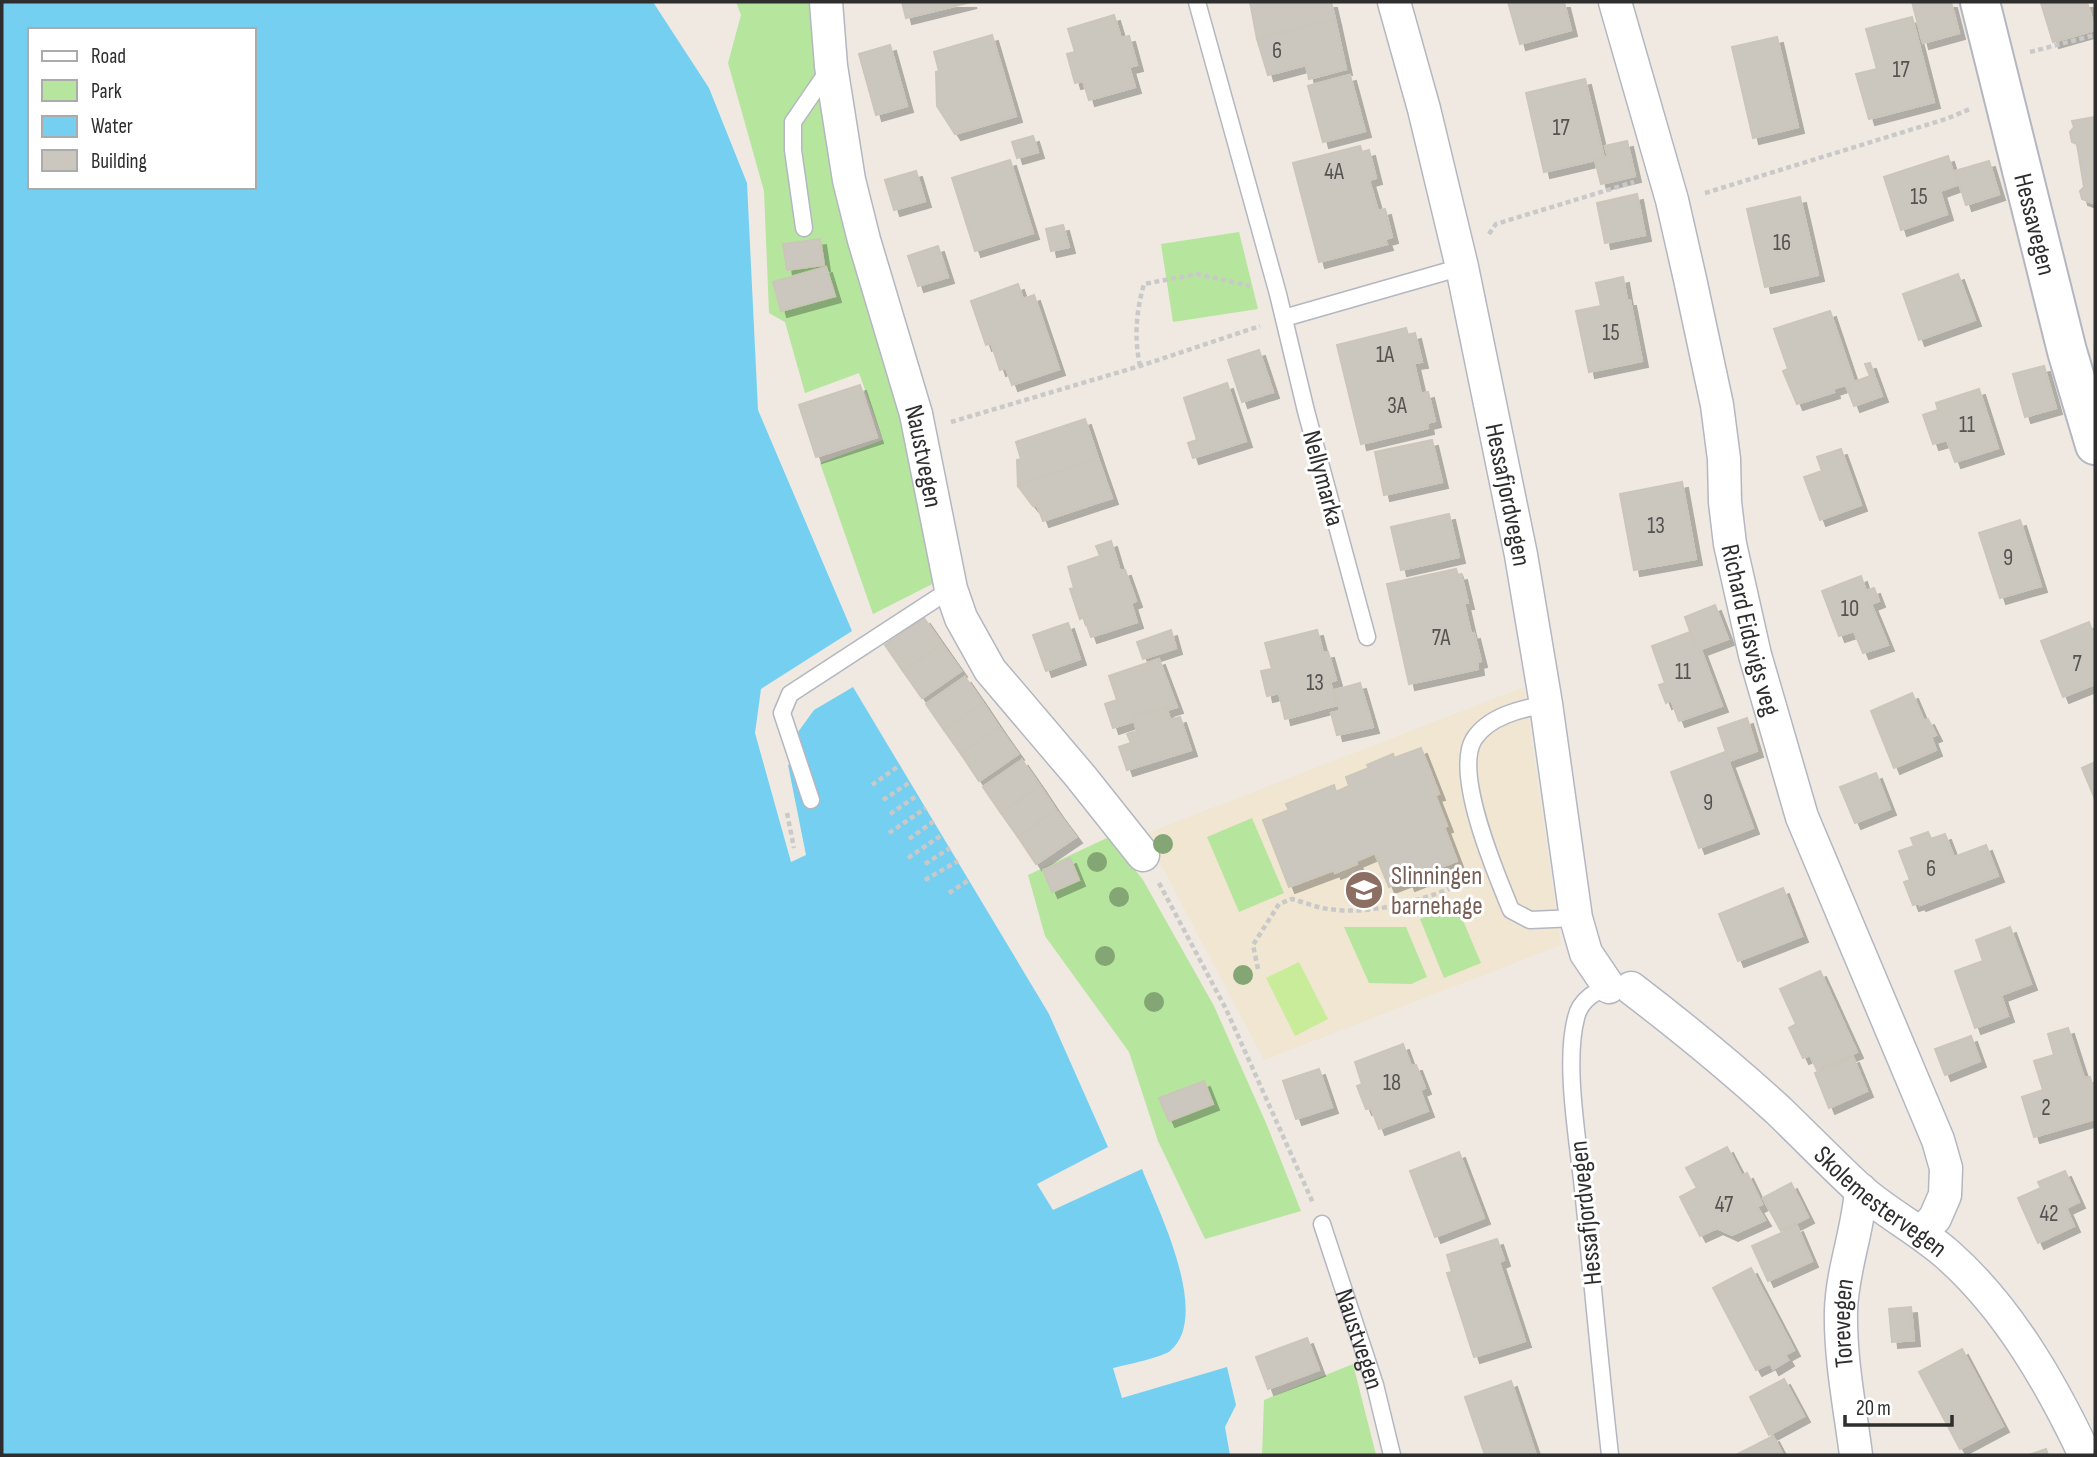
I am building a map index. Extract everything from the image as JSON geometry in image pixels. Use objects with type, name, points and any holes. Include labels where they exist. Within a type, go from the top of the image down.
[{"type":"street","name":"Naustvegen","points":[[826,2],[831,66],[849,180],[864,240],[900,355],[919,432],[951,589],[961,618],[990,670],[1082,777],[1143,855]]},
{"type":"street","name":"Hessafjordvegen","points":[[1394,2],[1424,109],[1462,267],[1521,555],[1546,704],[1576,918],[1586,953],[1620,988]]},
{"type":"street","name":"Richard Eidsvigs veg","points":[[1615,2],[1672,200],[1717,405],[1730,544],[1755,655],[1786,768],[1802,817],[1929,1115],[1945,1168],[1945,1195],[1935,1217],[1921,1233]]},
{"type":"street","name":"Hessavegen","points":[[1980,2],[2067,351],[2095,445]]},
{"type":"street","name":"Skolemestervegen","points":[[1620,988],[1684,1028],[1776,1109],[1861,1190],[1950,1256],[1988,1297],[2032,1358],[2085,1455]]},
{"type":"street","name":"Torevegen","points":[[1856,1455],[1841,1313],[1844,1273],[1859,1214],[1861,1190]]},
{"type":"lane","name":"Nellymarka","points":[[1197,2],[1278,294],[1306,411],[1367,637]]},
{"type":"lane","points":[[804,228],[793,149],[793,122],[831,66]]},
{"type":"lane","points":[[1284,318],[1462,267]]},
{"type":"lane","points":[[811,800],[782,713],[790,694],[951,589]]},
{"type":"lane","points":[[1546,704],[1510,713],[1480,732],[1471,747],[1467,776],[1511,910],[1530,920],[1576,918]]},
{"type":"lane","name":"Hessafjordvegen","points":[[1610,1455],[1574,1106],[1572,1042],[1576,1014],[1589,996],[1620,988]]},
{"type":"lane","name":"Naustvegen","points":[[1322,1224],[1375,1385],[1392,1455]]},
{"type":"path","points":[[1672,200],[1716,190],[1946,120],[1969,109],[1999,74],[2095,35]]},
{"type":"path","points":[[1496,224],[1620,187]]},
{"type":"path","points":[[1140,366],[1136,346],[1138,307],[1144,284],[1197,274],[1278,294]]},
{"type":"path","points":[[919,432],[1140,366],[1284,318]]},
{"type":"path","points":[[872,785],[900,765]]},
{"type":"path","points":[[883,800],[910,782]]},
{"type":"path","points":[[890,814],[918,795]]},
{"type":"path","points":[[889,833],[926,808]]},
{"type":"path","points":[[909,839],[934,821]]},
{"type":"path","points":[[908,858],[942,835]]},
{"type":"path","points":[[925,864],[950,848]]},
{"type":"path","points":[[1143,855],[1226,1009],[1322,1224]]},
{"type":"path","points":[[925,880],[958,861]]},
{"type":"path","points":[[1258,969],[1253,945],[1279,904],[1292,899],[1329,909],[1380,908],[1449,889],[1495,868]]},
{"type":"path","points":[[949,893],[969,880]]},
{"type":"shaded area","name":"Slinningen barnehage","points":[[1524,687],[1561,945],[1264,1060],[1145,834]]},
{"type":"green space","points":[[736,2],[835,2],[866,195],[954,573],[873,614],[820,463],[883,440],[859,373],[805,393],[785,322],[769,313],[764,191],[728,63],[741,15]]},
{"type":"green space","points":[[1239,232],[1258,309],[1173,322],[1161,244]]},
{"type":"green space","points":[[1252,818],[1284,893],[1239,912],[1207,837]]},
{"type":"green space","points":[[1109,837],[1143,880],[1214,1006],[1266,1123],[1301,1211],[1205,1239],[1158,1141],[1129,1052],[1045,936],[1028,875]]},
{"type":"green space","points":[[1456,904],[1481,963],[1444,978],[1420,919]]},
{"type":"green space","points":[[1344,927],[1406,927],[1427,977],[1411,984],[1369,983]]},
{"type":"green space","points":[[1299,962],[1328,1019],[1295,1036],[1266,978]]},
{"type":"green space","points":[[1353,1364],[1376,1455],[1262,1455],[1264,1400]]},
{"type":"water","points":[[2,2],[653,2],[709,88],[747,183],[758,410],[852,631],[761,689],[755,733],[791,862],[806,855],[788,765],[805,759],[798,732],[814,710],[853,687],[1049,1014],[1108,1147],[1037,1184],[1053,1210],[1142,1169],[1169,1235],[1184,1289],[1186,1314],[1182,1335],[1166,1353],[1113,1368],[1122,1398],[1227,1367],[1236,1405],[1225,1427],[1230,1455],[2,1455]]},
{"type":"building","points":[[902,2],[971,2],[906,18]]},
{"type":"building","points":[[1250,2],[1331,2],[1335,19],[1257,39]]},
{"type":"building","points":[[1508,2],[1564,2],[1571,30],[1520,44]]},
{"type":"building","points":[[1912,2],[1951,2],[1959,33],[1923,43]]},
{"type":"building","points":[[2087,2],[2095,30],[2053,42],[2041,3]]},
{"type":"building","points":[[1114,15],[1121,38],[1129,36],[1137,65],[1129,67],[1135,87],[1089,100],[1083,81],[1075,83],[1067,54],[1075,52],[1068,29]]},
{"type":"building","points":[[1912,17],[1934,102],[1869,119],[1856,74],[1877,69],[1866,29]]},
{"type":"building","points":[[1335,19],[1346,69],[1309,79],[1306,65],[1268,75],[1257,39]]},
{"type":"building","points":[[992,35],[1016,116],[955,134],[937,106],[936,72],[939,71],[934,52]]},
{"type":"building","points":[[1777,37],[1798,127],[1753,138],[1732,47]]},
{"type":"building","points":[[890,45],[907,106],[876,115],[859,54]]},
{"type":"building","points":[[1350,75],[1365,131],[1323,142],[1308,86]]},
{"type":"building","points":[[1585,79],[1604,158],[1544,172],[1526,93]]},
{"type":"building","points":[[2095,117],[2093,203],[2082,199],[2080,191],[2084,187],[2077,144],[2072,142],[2070,132],[2074,127],[2072,121]]},
{"type":"building","points":[[1033,136],[1038,152],[1017,158],[1012,142]]},
{"type":"building","points":[[1627,141],[1635,176],[1601,184],[1595,160],[1608,157],[1605,146]]},
{"type":"building","points":[[1360,146],[1362,152],[1369,150],[1376,178],[1369,180],[1378,211],[1385,209],[1392,237],[1385,239],[1387,244],[1319,262],[1293,163]]},
{"type":"building","points":[[1948,156],[1957,185],[1940,191],[1947,214],[1901,230],[1884,177]]},
{"type":"building","points":[[1010,160],[1033,233],[975,251],[952,178]]},
{"type":"building","points":[[1989,161],[1999,194],[1966,205],[1955,171]]},
{"type":"building","points":[[916,171],[925,201],[894,210],[885,180]]},
{"type":"building","points":[[1637,194],[1645,235],[1605,243],[1597,203]]},
{"type":"building","points":[[1800,197],[1818,275],[1765,287],[1747,209]]},
{"type":"building","points":[[1063,225],[1069,247],[1051,251],[1046,229]]},
{"type":"building","points":[[820,239],[824,265],[787,270],[783,244]]},
{"type":"building","points":[[938,246],[948,277],[918,286],[908,256]]},
{"type":"building","points":[[826,267],[835,296],[781,311],[773,282]]},
{"type":"building","points":[[1958,274],[1975,320],[1919,340],[1903,294]]},
{"type":"building","points":[[1623,277],[1642,361],[1589,372],[1576,311],[1601,306],[1596,283]]},
{"type":"building","points":[[1018,284],[1023,299],[1034,295],[1059,369],[1012,385],[1006,368],[1000,370],[991,343],[986,345],[971,301]]},
{"type":"building","points":[[1830,311],[1854,382],[1833,389],[1834,392],[1797,404],[1783,371],[1788,369],[1774,329]]},
{"type":"building","points":[[1406,328],[1408,335],[1415,333],[1422,362],[1414,363],[1421,394],[1428,392],[1435,421],[1427,423],[1428,428],[1361,444],[1337,345]]},
{"type":"building","points":[[1259,350],[1273,392],[1242,402],[1228,360]]},
{"type":"building","points":[[1870,363],[1882,396],[1854,406],[1846,385],[1870,376],[1865,364]]},
{"type":"building","points":[[2044,366],[2056,408],[2025,417],[2013,374]]},
{"type":"building","points":[[1227,383],[1246,441],[1193,458],[1188,443],[1197,440],[1184,398]]},
{"type":"building","points":[[860,385],[877,437],[816,457],[799,405]]},
{"type":"building","points":[[1979,389],[1998,448],[1955,462],[1947,440],[1933,444],[1923,415],[1938,410],[1936,403]]},
{"type":"building","points":[[1085,419],[1098,458],[1018,486],[1017,460],[1021,459],[1016,442]]},
{"type":"building","points":[[1432,440],[1442,482],[1384,495],[1375,452]]},
{"type":"building","points":[[1841,449],[1861,505],[1820,520],[1804,477],[1822,471],[1817,457]]},
{"type":"building","points":[[1098,458],[1112,498],[1043,521],[1037,505],[1033,506],[1018,486]]},
{"type":"building","points":[[1682,482],[1696,559],[1634,570],[1620,494]]},
{"type":"building","points":[[1449,514],[1459,557],[1401,570],[1391,527]]},
{"type":"building","points":[[2020,520],[2041,586],[2000,598],[1979,533]]},
{"type":"building","points":[[1111,541],[1120,571],[1125,570],[1136,601],[1131,603],[1137,622],[1091,637],[1084,617],[1080,619],[1070,589],[1074,588],[1068,567],[1100,556],[1096,546]]},
{"type":"building","points":[[1456,569],[1458,575],[1461,574],[1468,603],[1464,603],[1471,634],[1474,633],[1481,661],[1477,662],[1478,669],[1409,684],[1387,584]]},
{"type":"building","points":[[1861,576],[1866,591],[1874,588],[1879,601],[1871,604],[1888,645],[1863,653],[1854,631],[1839,636],[1822,591]]},
{"type":"building","points":[[1715,605],[1728,639],[1699,650],[1685,617]]},
{"type":"building","points":[[924,618],[942,644],[903,671],[885,645]]},
{"type":"building","points":[[2089,622],[2095,639],[2095,684],[2063,697],[2041,641]]},
{"type":"building","points":[[1068,623],[1080,659],[1046,671],[1033,635]]},
{"type":"building","points":[[1171,630],[1176,648],[1143,659],[1137,642]]},
{"type":"building","points":[[1317,630],[1323,653],[1328,652],[1336,680],[1330,682],[1337,705],[1285,719],[1279,693],[1267,696],[1261,671],[1272,669],[1265,643]]},
{"type":"building","points":[[1690,632],[1696,648],[1701,650],[1722,706],[1679,721],[1671,700],[1666,703],[1659,685],[1665,683],[1652,646]]},
{"type":"building","points":[[942,644],[961,671],[922,698],[903,671]]},
{"type":"building","points":[[1159,659],[1177,707],[1167,710],[1166,706],[1133,717],[1134,721],[1113,728],[1105,704],[1117,700],[1109,676]]},
{"type":"building","points":[[965,677],[983,703],[944,730],[926,704]]},
{"type":"building","points":[[1360,683],[1373,727],[1337,735],[1331,713],[1340,711],[1335,690]]},
{"type":"building","points":[[1912,693],[1924,721],[1928,719],[1936,735],[1931,737],[1936,750],[1894,768],[1871,711]]},
{"type":"building","points":[[983,703],[999,727],[961,754],[944,730]]},
{"type":"building","points":[[1166,706],[1170,720],[1180,717],[1191,750],[1127,770],[1119,747],[1131,743],[1127,734],[1137,731],[1133,717]]},
{"type":"building","points":[[1747,718],[1757,751],[1729,761],[1718,728]]},
{"type":"building","points":[[999,727],[1018,754],[979,781],[961,754]]},
{"type":"building","points":[[1421,748],[1439,794],[1435,795],[1457,861],[1430,871],[1432,876],[1409,885],[1407,880],[1389,887],[1375,853],[1335,873],[1334,870],[1289,887],[1263,820],[1289,810],[1286,804],[1334,785],[1336,792],[1349,786],[1346,777],[1369,768],[1367,765],[1393,754],[1394,758]]},
{"type":"building","points":[[1725,752],[1753,828],[1699,848],[1671,772]]},
{"type":"building","points":[[1022,760],[1040,786],[1001,813],[983,787]]},
{"type":"building","points":[[2095,762],[2095,799],[2082,768]]},
{"type":"building","points":[[1876,773],[1890,809],[1855,823],[1840,787]]},
{"type":"building","points":[[1040,786],[1056,810],[1018,837],[1001,813]]},
{"type":"building","points":[[1056,810],[1076,837],[1036,864],[1018,837]]},
{"type":"building","points":[[1928,832],[1931,839],[1945,834],[1954,857],[1986,845],[1998,876],[1920,905],[1913,905],[1904,882],[1910,880],[1899,851],[1914,846],[1911,838]]},
{"type":"building","points":[[1070,858],[1079,880],[1052,892],[1043,870]]},
{"type":"building","points":[[1783,888],[1802,936],[1738,961],[1719,914]]},
{"type":"building","points":[[2010,927],[2031,984],[2001,995],[2008,1016],[1975,1028],[1955,971],[1983,961],[1976,940]]},
{"type":"building","points":[[1820,971],[1857,1052],[1817,1070],[1810,1055],[1803,1058],[1789,1028],[1796,1024],[1780,989]]},
{"type":"building","points":[[2068,1028],[2084,1078],[2090,1077],[2095,1095],[2095,1119],[2034,1137],[2022,1097],[2043,1090],[2034,1061],[2054,1055],[2048,1034]]},
{"type":"building","points":[[1971,1036],[1980,1061],[1945,1075],[1935,1049]]},
{"type":"building","points":[[1403,1044],[1411,1066],[1416,1065],[1425,1088],[1420,1090],[1428,1111],[1379,1129],[1371,1108],[1366,1109],[1357,1086],[1362,1084],[1355,1062]]},
{"type":"building","points":[[1853,1057],[1867,1091],[1829,1108],[1815,1073]]},
{"type":"building","points":[[1319,1069],[1332,1107],[1296,1119],[1283,1081]]},
{"type":"building","points":[[1204,1081],[1213,1104],[1169,1121],[1159,1098]]},
{"type":"building","points":[[1727,1147],[1742,1176],[1747,1173],[1762,1204],[1757,1207],[1765,1220],[1732,1235],[1717,1228],[1700,1236],[1680,1197],[1697,1188],[1686,1168]]},
{"type":"building","points":[[1459,1152],[1484,1218],[1435,1237],[1410,1171]]},
{"type":"building","points":[[2065,1171],[2079,1202],[2066,1208],[2074,1226],[2038,1243],[2018,1198],[2041,1188],[2038,1182]]},
{"type":"building","points":[[1791,1183],[1808,1217],[1781,1231],[1763,1198]]},
{"type":"building","points":[[1797,1226],[1812,1261],[1768,1281],[1752,1246]]},
{"type":"building","points":[[1497,1239],[1504,1260],[1499,1262],[1525,1341],[1474,1357],[1447,1273],[1452,1272],[1447,1255]]},
{"type":"building","points":[[1751,1268],[1794,1350],[1785,1355],[1788,1360],[1773,1369],[1770,1363],[1756,1370],[1713,1288]]},
{"type":"building","points":[[1911,1307],[1914,1340],[1892,1342],[1889,1309]]},
{"type":"building","points":[[1307,1338],[1319,1370],[1268,1389],[1256,1357]]},
{"type":"building","points":[[1962,1349],[2003,1426],[1960,1449],[1919,1372]]},
{"type":"building","points":[[1784,1379],[1804,1416],[1769,1435],[1750,1397]]},
{"type":"building","points":[[1511,1381],[1536,1455],[1485,1455],[1465,1397]]},
{"type":"building","points":[[1773,1436],[1783,1455],[1736,1455]]},
{"type":"building","points":[[2046,1449],[2048,1455],[2029,1455]]},
{"type":"place","name":"Slinningen barnehage","points":[[1364,890]]}]
